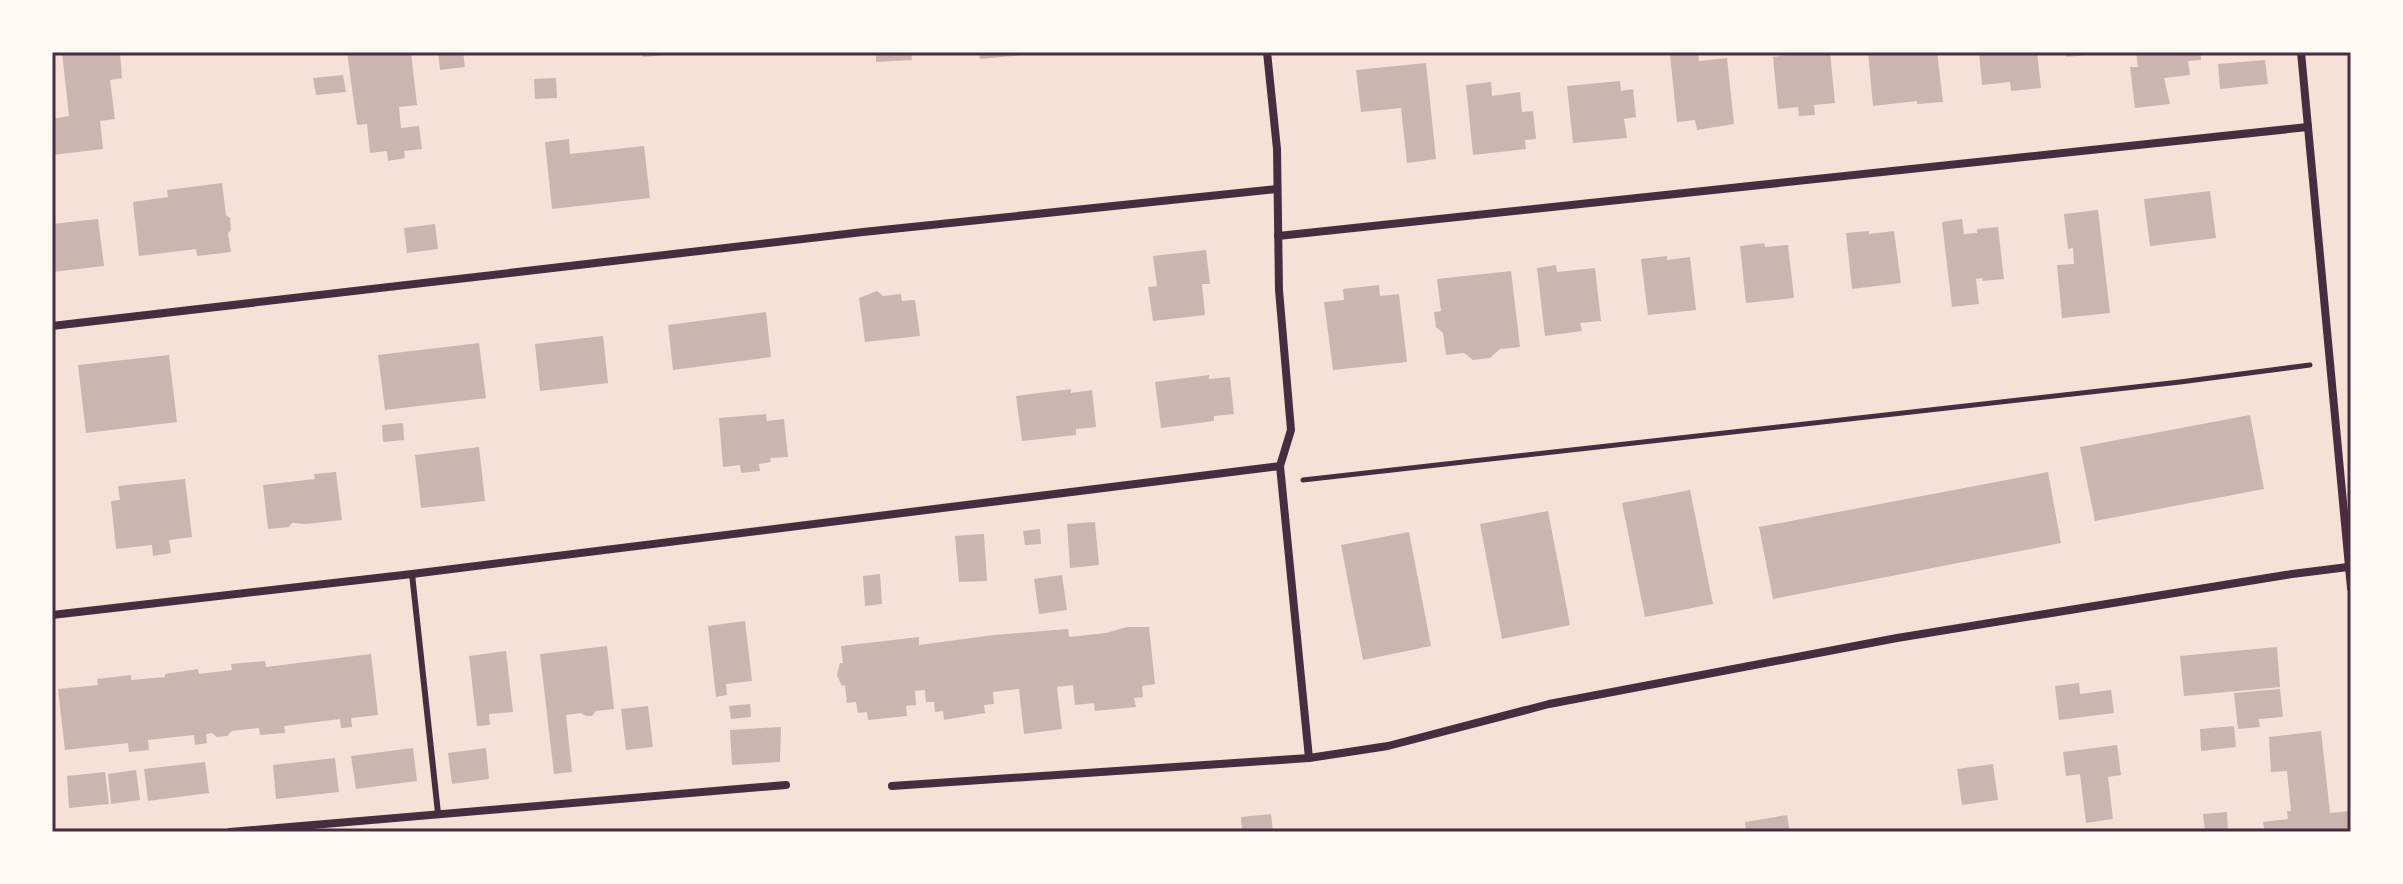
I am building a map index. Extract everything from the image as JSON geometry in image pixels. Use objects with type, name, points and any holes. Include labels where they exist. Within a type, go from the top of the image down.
[{"type":"street","points":[[1267,52],[1277,149],[1279,290],[1291,430],[1280,466],[1309,758]]},
{"type":"street","points":[[2301,52],[2351,588]]},
{"type":"street","points":[[1278,236],[2308,127]]},
{"type":"street","points":[[52,326],[863,232],[1277,189]]},
{"type":"street","points":[[52,615],[412,574],[1280,466]]},
{"type":"street","points":[[892,786],[1309,758],[1388,746],[1549,704],[1897,638],[2348,567]]},
{"type":"street","points":[[230,832],[786,785]]},
{"type":"lane","points":[[412,574],[438,813]]},
{"type":"path","points":[[1282,481],[1328,479],[2180,382],[2329,362]]},
{"type":"building","points":[[62,52],[120,52],[122,78],[110,80],[115,119],[100,121],[103,149],[52,155],[52,119],[69,116]]},
{"type":"building","points":[[347,52],[411,52],[417,105],[399,107],[401,128],[419,126],[422,149],[404,151],[405,158],[388,161],[387,151],[370,153],[367,124],[357,125]]},
{"type":"building","points":[[438,52],[463,52],[465,67],[440,70]]},
{"type":"building","points":[[642,52],[675,52],[675,54],[643,57]]},
{"type":"building","points":[[876,52],[911,52],[912,60],[876,62]]},
{"type":"building","points":[[979,52],[1021,52],[1022,55],[980,59]]},
{"type":"building","points":[[1698,52],[1699,61],[1727,58],[1734,124],[1697,130],[1695,120],[1677,122],[1670,55]]},
{"type":"building","points":[[1787,52],[1830,52],[1835,103],[1814,105],[1815,115],[1799,116],[1798,107],[1778,109],[1773,57],[1787,55]]},
{"type":"building","points":[[1868,52],[1937,52],[1943,102],[1917,104],[1917,101],[1873,106]]},
{"type":"building","points":[[1979,52],[2037,52],[2041,88],[2011,91],[2010,82],[1982,85]]},
{"type":"building","points":[[2065,52],[2096,52],[2096,54],[2066,57]]},
{"type":"building","points":[[2136,52],[2201,52],[2201,60],[2188,61],[2190,75],[2164,78],[2170,104],[2135,108],[2130,67],[2138,67]]},
{"type":"building","points":[[2265,60],[2268,84],[2220,89],[2218,64]]},
{"type":"building","points":[[1426,63],[1436,159],[1407,163],[1401,108],[1361,112],[1356,70]]},
{"type":"building","points":[[343,75],[346,92],[316,95],[313,78]]},
{"type":"building","points":[[556,78],[557,98],[535,99],[534,79]]},
{"type":"building","points":[[1620,81],[1621,91],[1633,89],[1636,117],[1624,119],[1627,138],[1573,143],[1567,86]]},
{"type":"building","points":[[1491,82],[1492,96],[1520,92],[1522,112],[1533,111],[1536,139],[1525,140],[1526,149],[1473,155],[1466,85]]},
{"type":"building","points":[[569,139],[570,154],[644,146],[650,198],[552,209],[545,142]]},
{"type":"building","points":[[222,183],[226,215],[230,218],[231,230],[228,233],[231,252],[197,256],[196,249],[139,256],[133,202],[168,197],[167,190]]},
{"type":"building","points":[[2210,191],[2216,238],[2150,246],[2144,199]]},
{"type":"building","points":[[2098,210],[2110,313],[2062,318],[2057,265],[2074,264],[2073,248],[2068,249],[2064,214]]},
{"type":"building","points":[[98,219],[104,266],[52,272],[52,224]]},
{"type":"building","points":[[1962,219],[1964,234],[1998,227],[2004,279],[1976,279],[1979,304],[1952,307],[1942,222]]},
{"type":"building","points":[[435,224],[438,249],[407,253],[404,228]]},
{"type":"building","points":[[1869,231],[1869,234],[1894,231],[1901,283],[1852,289],[1846,233]]},
{"type":"building","points":[[1764,243],[1765,247],[1788,245],[1794,298],[1746,303],[1740,246]]},
{"type":"building","points":[[1206,250],[1210,284],[1202,284],[1205,315],[1153,321],[1148,287],[1157,286],[1153,256]]},
{"type":"building","points":[[1667,256],[1667,260],[1690,257],[1696,310],[1648,315],[1641,259]]},
{"type":"building","points":[[1556,265],[1557,272],[1595,268],[1601,321],[1580,323],[1582,331],[1545,336],[1537,268]]},
{"type":"building","points":[[1511,271],[1520,347],[1500,349],[1490,358],[1473,360],[1464,353],[1446,355],[1443,333],[1436,327],[1434,312],[1441,311],[1437,279]]},
{"type":"building","points":[[1379,285],[1380,296],[1399,294],[1407,362],[1333,370],[1324,302],[1344,300],[1343,289]]},
{"type":"building","points":[[877,291],[883,296],[901,294],[902,301],[915,300],[920,336],[865,342],[859,298]]},
{"type":"building","points":[[766,312],[771,357],[673,370],[668,325]]},
{"type":"building","points":[[603,336],[608,383],[540,391],[535,344]]},
{"type":"building","points":[[479,343],[486,398],[385,410],[378,355]]},
{"type":"building","points":[[169,355],[177,422],[86,433],[78,365]]},
{"type":"building","points":[[1209,375],[1209,379],[1230,377],[1234,414],[1214,416],[1214,421],[1161,428],[1155,382]]},
{"type":"building","points":[[1071,389],[1071,393],[1092,390],[1096,427],[1076,429],[1076,435],[1022,441],[1016,396]]},
{"type":"building","points":[[766,414],[767,421],[784,419],[788,457],[770,458],[771,462],[759,464],[760,471],[741,473],[740,465],[723,467],[719,418]]},
{"type":"building","points":[[2250,415],[2264,489],[2095,521],[2080,447]]},
{"type":"building","points":[[403,423],[404,440],[383,442],[382,425]]},
{"type":"building","points":[[479,447],[485,501],[421,508],[415,455]]},
{"type":"building","points":[[336,472],[342,520],[292,523],[289,527],[268,529],[263,485],[315,479],[314,474]]},
{"type":"building","points":[[2048,472],[2061,543],[1773,599],[1759,527]]},
{"type":"building","points":[[185,479],[192,537],[169,540],[171,553],[153,556],[152,545],[116,549],[111,501],[120,500],[118,486]]},
{"type":"building","points":[[1690,490],[1713,604],[1645,617],[1622,503]]},
{"type":"building","points":[[1548,511],[1570,625],[1502,639],[1480,524]]},
{"type":"building","points":[[1095,522],[1099,565],[1070,568],[1067,524]]},
{"type":"building","points":[[1040,529],[1041,544],[1025,545],[1023,531]]},
{"type":"building","points":[[1409,532],[1431,646],[1363,660],[1341,545]]},
{"type":"building","points":[[984,534],[987,581],[959,582],[955,536]]},
{"type":"building","points":[[880,574],[882,604],[865,606],[863,576]]},
{"type":"building","points":[[1062,575],[1067,610],[1039,614],[1034,579]]},
{"type":"building","points":[[745,621],[752,681],[726,684],[727,695],[716,697],[708,626]]},
{"type":"building","points":[[1127,627],[1149,627],[1155,684],[1142,686],[1143,697],[1134,698],[1136,707],[1095,711],[1094,703],[1075,705],[1073,685],[1057,687],[1062,729],[1024,734],[1019,689],[993,692],[994,704],[984,705],[985,713],[944,720],[943,711],[935,712],[934,702],[926,702],[925,690],[915,691],[916,705],[906,706],[907,716],[868,720],[867,712],[858,713],[856,702],[847,703],[845,685],[842,686],[837,675],[840,663],[843,663],[841,646],[919,637],[919,645],[1068,629],[1069,637]]},
{"type":"building","points":[[607,646],[614,709],[596,711],[592,716],[581,713],[566,715],[572,772],[554,774],[540,654]]},
{"type":"building","points":[[2277,647],[2280,687],[2184,696],[2180,656]]},
{"type":"building","points":[[506,651],[513,712],[489,714],[490,725],[477,726],[469,656]]},
{"type":"building","points":[[371,654],[378,715],[351,718],[352,727],[341,728],[340,719],[284,726],[285,733],[260,735],[259,728],[232,731],[227,736],[206,734],[207,743],[195,745],[194,735],[148,740],[149,750],[129,752],[128,743],[65,750],[58,689],[98,685],[97,679],[131,675],[131,680],[165,677],[165,674],[198,669],[199,674],[232,670],[231,664],[265,661],[266,667]]},
{"type":"building","points":[[2079,683],[2080,694],[2111,690],[2114,713],[2059,720],[2055,686]]},
{"type":"building","points":[[2280,689],[2283,717],[2259,719],[2260,727],[2238,729],[2234,693]]},
{"type":"building","points":[[750,704],[751,717],[731,719],[729,706]]},
{"type":"building","points":[[648,706],[653,747],[626,750],[621,709]]},
{"type":"building","points":[[2234,726],[2236,747],[2201,751],[2200,729]]},
{"type":"building","points":[[781,727],[780,762],[732,765],[730,730]]},
{"type":"building","points":[[2321,731],[2330,813],[2351,811],[2351,832],[2265,832],[2263,822],[2288,819],[2287,811],[2291,811],[2287,771],[2271,772],[2269,737]]},
{"type":"building","points":[[2117,745],[2121,775],[2108,777],[2113,819],[2086,823],[2080,774],[2066,776],[2063,752]]},
{"type":"building","points":[[413,748],[417,781],[356,789],[351,756]]},
{"type":"building","points":[[486,748],[489,779],[452,784],[448,753]]},
{"type":"building","points":[[335,758],[339,792],[276,799],[273,765]]},
{"type":"building","points":[[205,762],[209,793],[148,801],[144,769]]},
{"type":"building","points":[[1993,764],[1998,800],[1962,805],[1957,769]]},
{"type":"building","points":[[136,770],[140,800],[111,804],[108,774]]},
{"type":"building","points":[[105,772],[109,804],[69,808],[67,776]]},
{"type":"building","points":[[2227,812],[2228,832],[2205,832],[2203,814]]},
{"type":"building","points":[[1271,814],[1273,832],[1242,832],[1241,817]]},
{"type":"building","points":[[1787,815],[1790,832],[1746,832],[1745,822]]}]
